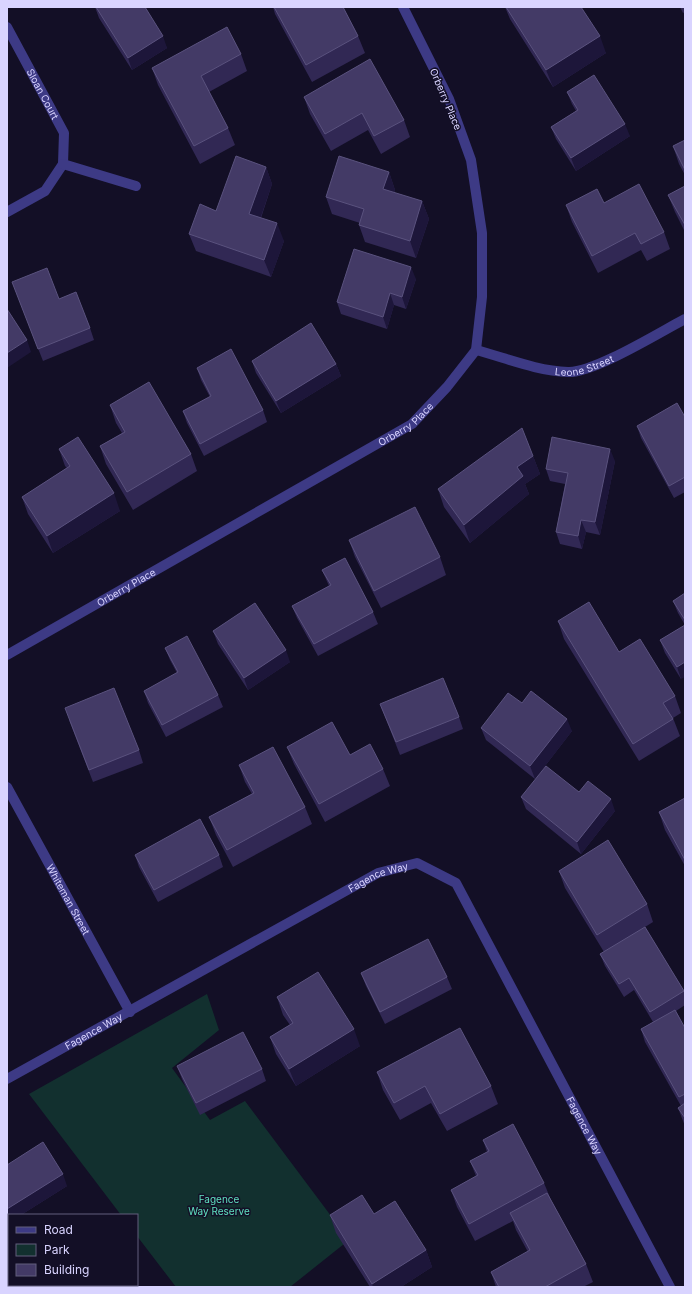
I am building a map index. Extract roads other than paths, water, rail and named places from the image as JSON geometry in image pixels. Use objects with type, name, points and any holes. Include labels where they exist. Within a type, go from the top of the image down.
[{"type":"street","name":"Orberry Place","points":[[7,656],[412,424],[447,387],[476,350],[482,297],[482,233],[471,160],[448,100],[403,7]]},
{"type":"street","name":"Sloan Court","points":[[7,27],[64,133],[63,164]]},
{"type":"street","points":[[7,212],[45,192],[63,164],[136,186]]},
{"type":"street","name":"Leone Street","points":[[476,350],[539,368],[570,373],[601,364],[685,319]]},
{"type":"street","name":"Whiteman Street","points":[[7,787],[130,1012]]},
{"type":"street","name":"Fagence Way","points":[[7,1079],[378,874],[417,863],[456,883],[670,1287]]},
{"type":"park label","name":"Fagence Way Reserve","points":[[219,1204]]}]
